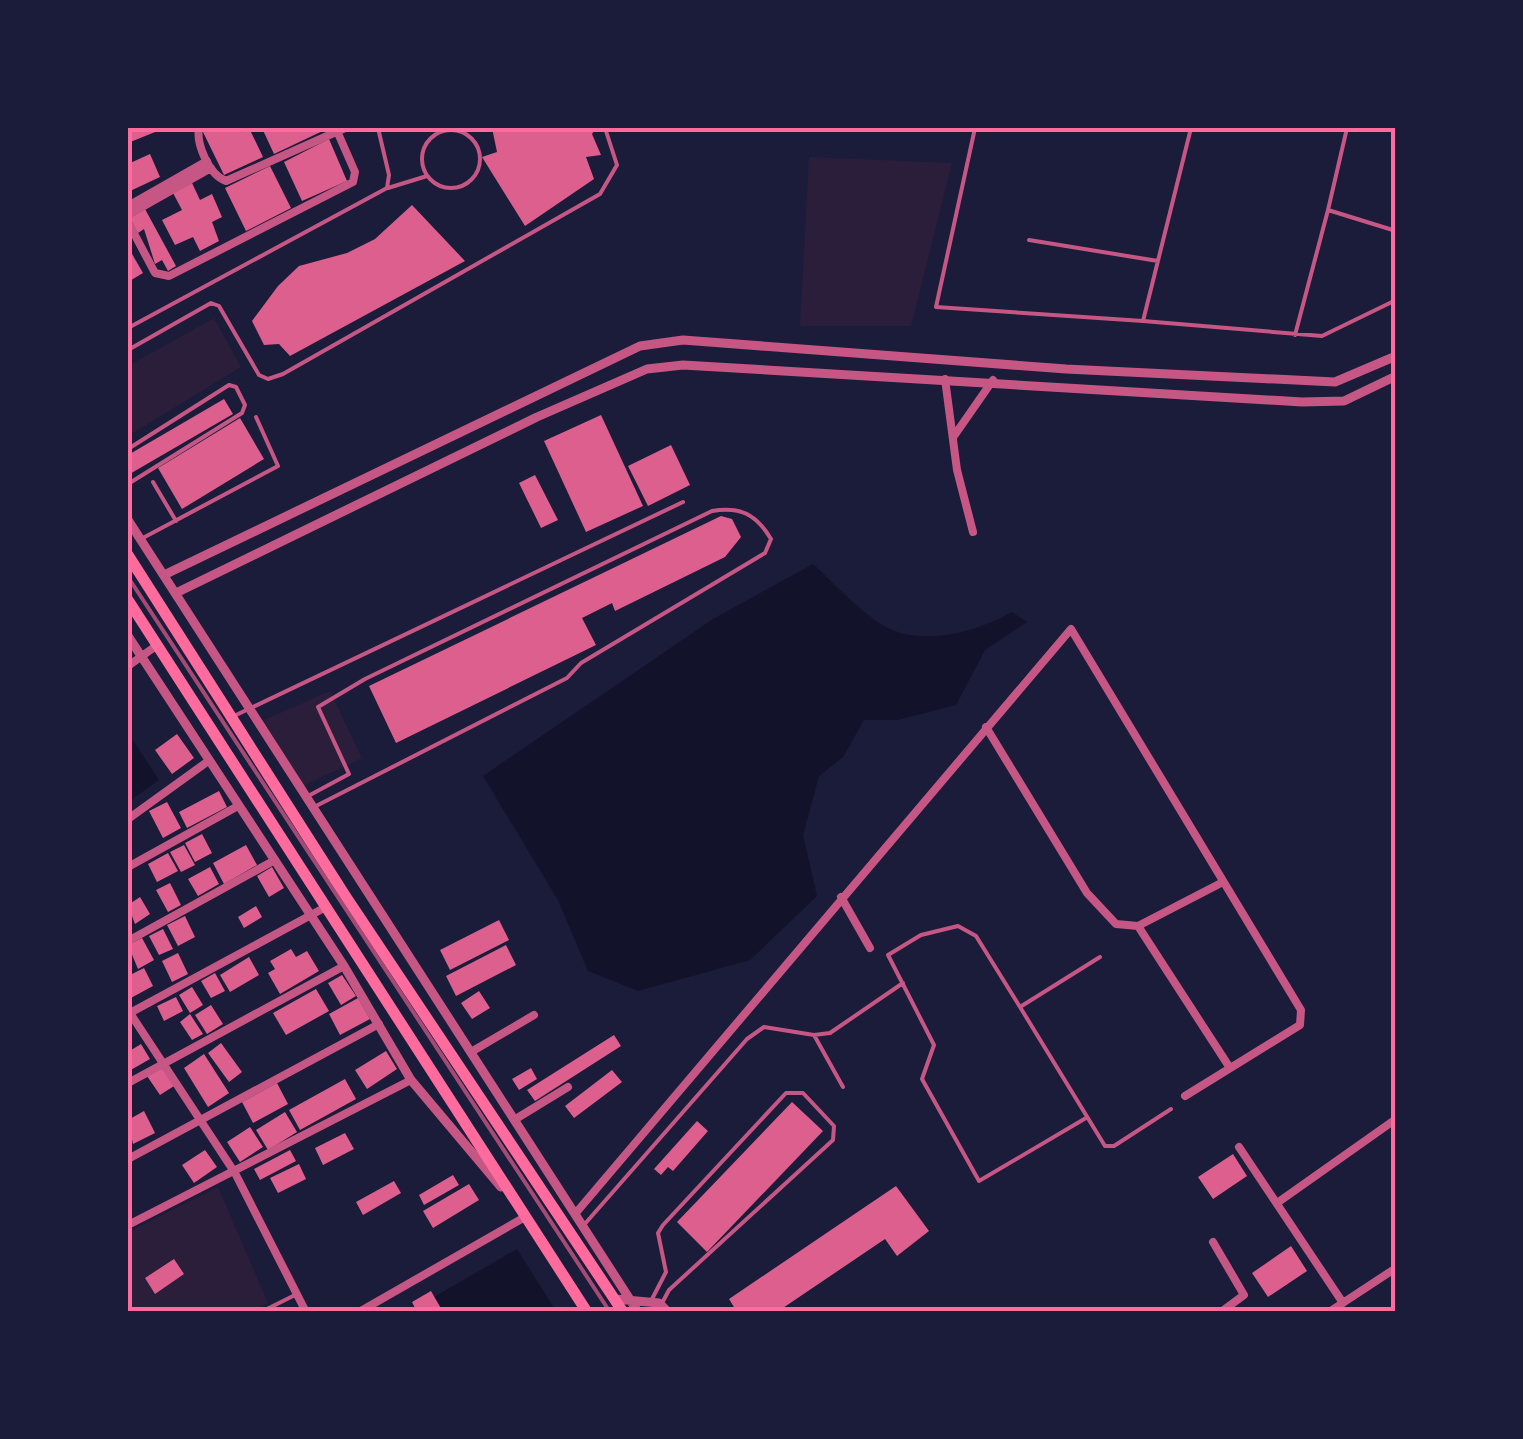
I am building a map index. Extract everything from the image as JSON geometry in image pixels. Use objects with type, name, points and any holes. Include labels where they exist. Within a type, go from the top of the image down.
[{"type":"main road","points":[[128,555],[361,920],[616,1300],[627,1306]]},
{"type":"main road","points":[[128,600],[587,1312]]},
{"type":"street","points":[[200,128],[197,135],[209,164],[226,181],[341,129],[354,172],[353,182],[169,276],[156,274],[128,219],[209,164]]},
{"type":"street","points":[[128,206],[209,164]]},
{"type":"street","points":[[166,574],[640,346],[684,340],[1335,382],[1396,356]]},
{"type":"street","points":[[803,372],[806,350]]},
{"type":"street","points":[[178,592],[537,417],[646,369],[683,365],[992,380],[1302,402],[1344,400],[1396,376]]},
{"type":"street","points":[[945,379],[957,470],[973,532]]},
{"type":"street","points":[[954,436],[992,380]]},
{"type":"street","points":[[128,520],[178,592],[311,809],[583,1226],[627,1306],[638,1312]]},
{"type":"street","points":[[575,1214],[1071,629],[1303,1017],[1300,1024],[1186,1096]]},
{"type":"street","points":[[128,636],[344,966],[411,1080],[516,1204]]},
{"type":"street","points":[[128,666],[156,646]]},
{"type":"street","points":[[986,727],[1099,909],[1116,924],[1138,926],[1223,882]]},
{"type":"street","points":[[128,819],[207,762]]},
{"type":"street","points":[[128,867],[238,806]]},
{"type":"street","points":[[128,941],[276,860]]},
{"type":"street","points":[[840,898],[870,948]]},
{"type":"street","points":[[306,1312],[203,1119],[128,1012],[324,908]]},
{"type":"street","points":[[361,920],[376,909]]},
{"type":"street","points":[[1138,926],[1230,1068]]},
{"type":"street","points":[[128,1082],[344,966]]},
{"type":"street","points":[[471,1052],[534,1015]]},
{"type":"street","points":[[128,1159],[379,1024]]},
{"type":"street","points":[[128,1225],[411,1080]]},
{"type":"street","points":[[514,1120],[568,1087]]},
{"type":"street","points":[[1277,1203],[1396,1119]]},
{"type":"street","points":[[1238,1147],[1343,1303]]},
{"type":"street","points":[[359,1312],[525,1218]]},
{"type":"street","points":[[1213,1242],[1244,1295],[1221,1312]]},
{"type":"street","points":[[1329,1312],[1396,1268]]},
{"type":"street","points":[[627,1306],[660,1306]]},
{"type":"lane","points":[[378,128],[389,175],[386,188]]},
{"type":"lane","points":[[202,288],[211,303],[219,306],[259,375],[268,380],[600,194],[617,165],[606,128]]},
{"type":"lane","points":[[975,128],[936,307],[1295,335],[1334,332],[1396,300]]},
{"type":"lane","points":[[1144,321],[1191,128]]},
{"type":"lane","points":[[1295,335],[1347,128]]},
{"type":"lane","points":[[128,328],[386,188],[427,176],[446,188],[468,183],[480,164],[476,142],[468,134],[445,129],[424,148],[427,176]]},
{"type":"lane","points":[[1328,210],[1396,231]]},
{"type":"lane","points":[[1029,240],[1158,260]]},
{"type":"lane","points":[[128,350],[211,303]]},
{"type":"lane","points":[[128,450],[224,387],[236,387],[244,400],[242,413],[128,484]]},
{"type":"lane","points":[[142,539],[278,466],[278,456],[256,417]]},
{"type":"lane","points":[[153,482],[176,521]]},
{"type":"lane","points":[[231,718],[683,502]]},
{"type":"lane","points":[[306,797],[349,774],[318,707],[712,511],[740,510],[766,531],[771,547],[765,553],[581,663],[567,678],[311,809]]},
{"type":"lane","points":[[1086,1118],[979,1181],[922,1079],[934,1045],[888,955],[921,936],[958,926],[976,936],[1020,1008],[1086,1118],[1099,1141],[1114,1146],[1171,1108]]},
{"type":"lane","points":[[1020,1008],[1100,957]]},
{"type":"lane","points":[[583,1226],[747,1039],[764,1028],[814,1035],[849,1023],[904,983]]},
{"type":"lane","points":[[814,1035],[843,1087]]},
{"type":"lane","points":[[786,1093],[803,1093],[834,1126],[833,1140],[669,1290],[660,1306],[666,1272],[658,1232],[786,1093]]},
{"type":"lane","points":[[261,1312],[297,1294]]},
{"type":"shaded area","points":[[809,157],[952,163],[911,326],[800,326]]},
{"type":"shaded area","points":[[214,318],[241,367],[128,436],[128,366]]},
{"type":"shaded area","points":[[813,564],[865,613],[899,632],[932,636],[967,631],[1012,612],[1027,622],[985,650],[956,705],[898,720],[864,720],[843,757],[819,776],[803,835],[817,896],[750,960],[638,991],[588,971],[558,900],[483,776],[713,619]]},
{"type":"shaded area","points":[[330,691],[362,758],[301,787],[259,722]]},
{"type":"shaded area","points":[[128,733],[159,780],[128,802]]},
{"type":"shaded area","points":[[218,1187],[268,1303],[252,1311],[128,1312],[128,1232]]},
{"type":"shaded area","points":[[517,1249],[556,1311],[443,1311],[434,1297]]},
{"type":"building","points":[[128,128],[165,128],[128,143]]},
{"type":"building","points":[[249,128],[263,157],[224,175],[202,130]]},
{"type":"building","points":[[262,128],[329,128],[274,154]]},
{"type":"building","points":[[492,128],[596,128],[592,134],[601,155],[586,157],[594,179],[525,226],[482,157],[497,152]]},
{"type":"building","points":[[329,139],[347,181],[302,201],[284,162]]},
{"type":"building","points":[[150,154],[160,177],[128,192],[128,164]]},
{"type":"building","points":[[270,166],[291,208],[246,231],[225,188]]},
{"type":"building","points":[[192,183],[200,200],[212,194],[222,217],[212,222],[219,241],[200,251],[193,237],[175,245],[162,220],[182,210],[173,193]]},
{"type":"building","points":[[412,205],[465,261],[290,356],[279,344],[264,345],[252,321],[299,266],[347,253],[375,239]]},
{"type":"building","points":[[145,209],[176,266],[168,271],[162,260],[155,264],[144,229],[138,233],[130,218]]},
{"type":"building","points":[[128,247],[143,273],[128,282]]},
{"type":"building","points":[[224,399],[233,414],[128,475],[128,455]]},
{"type":"building","points":[[601,415],[643,506],[586,532],[544,441]]},
{"type":"building","points":[[240,418],[264,459],[182,509],[158,468]]},
{"type":"building","points":[[671,445],[690,485],[648,506],[628,466]]},
{"type":"building","points":[[535,475],[558,520],[541,528],[519,483]]},
{"type":"building","points":[[721,516],[732,519],[741,537],[725,557],[615,611],[612,603],[582,618],[596,645],[396,743],[369,686]]},
{"type":"building","points":[[177,734],[194,758],[172,774],[155,750]]},
{"type":"building","points":[[219,791],[227,807],[187,828],[179,812]]},
{"type":"building","points":[[167,802],[181,828],[163,838],[149,811]]},
{"type":"building","points":[[202,834],[212,853],[195,862],[185,843]]},
{"type":"building","points":[[184,845],[195,865],[181,872],[170,852]]},
{"type":"building","points":[[246,845],[257,865],[224,884],[213,863]]},
{"type":"building","points":[[168,853],[178,871],[157,882],[148,864]]},
{"type":"building","points":[[210,867],[219,884],[198,896],[188,879]]},
{"type":"building","points":[[272,867],[284,888],[269,897],[257,876]]},
{"type":"building","points":[[170,883],[181,905],[168,912],[156,890]]},
{"type":"building","points":[[140,897],[150,914],[135,924],[128,905]]},
{"type":"building","points":[[256,906],[262,917],[244,928],[238,917]]},
{"type":"building","points":[[185,916],[195,937],[178,946],[167,925]]},
{"type":"building","points":[[499,920],[509,940],[450,970],[440,950]]},
{"type":"building","points":[[163,929],[173,949],[159,955],[149,936]]},
{"type":"building","points":[[142,938],[154,960],[138,969],[128,945]]},
{"type":"building","points":[[506,945],[516,965],[456,996],[446,976]]},
{"type":"building","points":[[291,949],[296,957],[307,951],[319,971],[280,994],[268,973],[275,969],[270,961]]},
{"type":"building","points":[[178,953],[188,974],[172,982],[162,961]]},
{"type":"building","points":[[249,957],[259,975],[230,992],[220,975]]},
{"type":"building","points":[[144,968],[153,986],[129,999],[128,976]]},
{"type":"building","points":[[215,973],[225,991],[211,998],[201,981]]},
{"type":"building","points":[[342,975],[356,996],[341,1005],[328,983]]},
{"type":"building","points":[[192,987],[203,1005],[190,1013],[179,995]]},
{"type":"building","points":[[316,989],[329,1011],[286,1035],[273,1013]]},
{"type":"building","points":[[479,991],[490,1008],[472,1019],[461,1003]]},
{"type":"building","points":[[176,997],[183,1011],[164,1021],[157,1006]]},
{"type":"building","points":[[358,998],[370,1019],[340,1035],[329,1014]]},
{"type":"building","points":[[211,1005],[223,1024],[207,1034],[195,1015]]},
{"type":"building","points":[[190,1014],[203,1034],[192,1040],[180,1022]]},
{"type":"building","points":[[614,1035],[621,1046],[535,1101],[527,1090]]},
{"type":"building","points":[[221,1043],[242,1072],[229,1082],[208,1053]]},
{"type":"building","points":[[141,1044],[150,1059],[129,1071],[128,1052]]},
{"type":"building","points":[[386,1051],[397,1069],[367,1089],[355,1070]]},
{"type":"building","points":[[204,1054],[229,1093],[208,1107],[184,1068]]},
{"type":"building","points":[[162,1067],[174,1086],[160,1095],[147,1076]]},
{"type":"building","points":[[531,1068],[537,1079],[519,1090],[512,1079]]},
{"type":"building","points":[[612,1070],[622,1082],[574,1118],[565,1106]]},
{"type":"building","points":[[345,1079],[356,1099],[300,1130],[289,1110]]},
{"type":"building","points":[[277,1083],[288,1104],[253,1123],[242,1102]]},
{"type":"building","points":[[792,1102],[823,1131],[707,1252],[677,1222]]},
{"type":"building","points":[[144,1111],[155,1133],[133,1144],[128,1120]]},
{"type":"building","points":[[285,1112],[297,1132],[268,1150],[256,1130]]},
{"type":"building","points":[[697,1121],[708,1131],[673,1171],[668,1167],[661,1175],[654,1169]]},
{"type":"building","points":[[250,1127],[263,1147],[240,1162],[227,1142]]},
{"type":"building","points":[[345,1133],[354,1149],[323,1165],[315,1148]]},
{"type":"building","points":[[205,1150],[217,1167],[194,1183],[182,1165]]},
{"type":"building","points":[[290,1150],[296,1161],[260,1180],[254,1169]]},
{"type":"building","points":[[1233,1154],[1247,1176],[1213,1199],[1198,1177]]},
{"type":"building","points":[[299,1164],[306,1179],[278,1193],[270,1178]]},
{"type":"building","points":[[453,1175],[459,1185],[424,1205],[419,1195]]},
{"type":"building","points":[[394,1181],[401,1193],[363,1215],[356,1202]]},
{"type":"building","points":[[469,1184],[479,1200],[433,1228],[423,1211]]},
{"type":"building","points":[[896,1186],[929,1231],[897,1256],[885,1239],[777,1312],[737,1312],[729,1299]]},
{"type":"building","points":[[1291,1246],[1307,1271],[1268,1297],[1252,1273]]},
{"type":"building","points":[[174,1259],[184,1274],[155,1294],[145,1278]]},
{"type":"building","points":[[431,1291],[443,1312],[417,1312],[412,1302]]},
{"type":"railway","points":[[128,577],[610,1312]]}]
